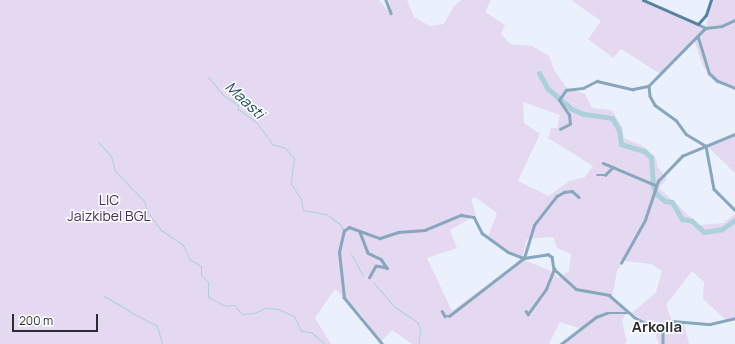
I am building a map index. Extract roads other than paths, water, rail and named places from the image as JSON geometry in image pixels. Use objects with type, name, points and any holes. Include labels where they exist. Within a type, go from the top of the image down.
[{"type":"street","points":[[386,0],[391,13]]},
{"type":"street","points":[[642,0],[706,28],[722,26],[735,20]]},
{"type":"street","points":[[698,24],[706,16],[711,0]]},
{"type":"street","points":[[560,129],[570,124],[569,115],[559,100],[566,90],[583,88],[598,81],[634,89],[649,86],[706,28]]},
{"type":"street","points":[[698,36],[705,64],[713,78],[735,88]]},
{"type":"street","points":[[649,86],[650,96],[655,105],[676,120],[686,134],[706,146],[714,189],[735,210]]},
{"type":"street","points":[[621,263],[645,220],[653,184],[682,156],[735,134]]},
{"type":"street","points":[[603,163],[653,184]]},
{"type":"street","points":[[597,175],[605,175],[613,167]]},
{"type":"street","points":[[524,258],[536,221],[557,196],[564,192],[572,191],[579,197]]},
{"type":"street","points":[[382,344],[344,298],[339,252],[342,235],[345,228],[380,238],[398,232],[413,232],[456,216],[466,215],[474,217],[482,233],[497,245],[508,252],[524,258]]},
{"type":"street","points":[[360,232],[368,253],[381,259],[387,268],[376,266],[370,277]]},
{"type":"street","points":[[442,311],[445,316],[449,316],[524,258],[548,254],[552,257],[554,269],[550,283],[528,314],[526,311]]},
{"type":"street","points":[[554,269],[576,289],[609,295],[649,326],[663,329],[673,322],[710,324],[735,318]]},
{"type":"street","points":[[561,344],[596,317],[607,313],[631,313]]},
{"type":"street","points":[[663,329],[664,344]]},
{"type":"waterway","points":[[539,73],[548,89],[572,109],[584,114],[612,118],[619,130],[621,144],[644,151],[651,157],[653,185],[656,194],[665,201],[672,202],[682,219],[692,221],[704,232],[722,229],[735,220]]},
{"type":"waterway","name":"Maasti","points":[[208,77],[223,95],[238,105],[238,109],[256,122],[268,138]]},
{"type":"waterway","name":"Maasti","points":[[269,139],[272,144],[285,148],[294,158],[291,184],[301,199],[303,210],[326,214],[340,224],[343,230]]},
{"type":"waterway","points":[[98,142],[111,156],[115,171],[144,201],[147,211],[161,230],[183,245],[190,260]]},
{"type":"waterway","name":"Maasti","points":[[351,254],[363,276]]},
{"type":"waterway","points":[[191,260],[201,266],[201,275],[208,282],[208,297],[226,306],[234,305],[242,314],[255,313],[264,308],[278,309],[294,316],[301,331],[311,332],[325,344]]},
{"type":"waterway","name":"Maasti","points":[[373,282],[395,307],[417,322],[420,328],[419,344]]},
{"type":"waterway","points":[[104,296],[130,311]]},
{"type":"waterway","points":[[130,312],[157,326],[162,344]]},
{"type":"district","name":"Arkolla","points":[[657,327]]},
{"type":"park label","name":"LIC Jaizkibel BGL","points":[[109,208]]}]
